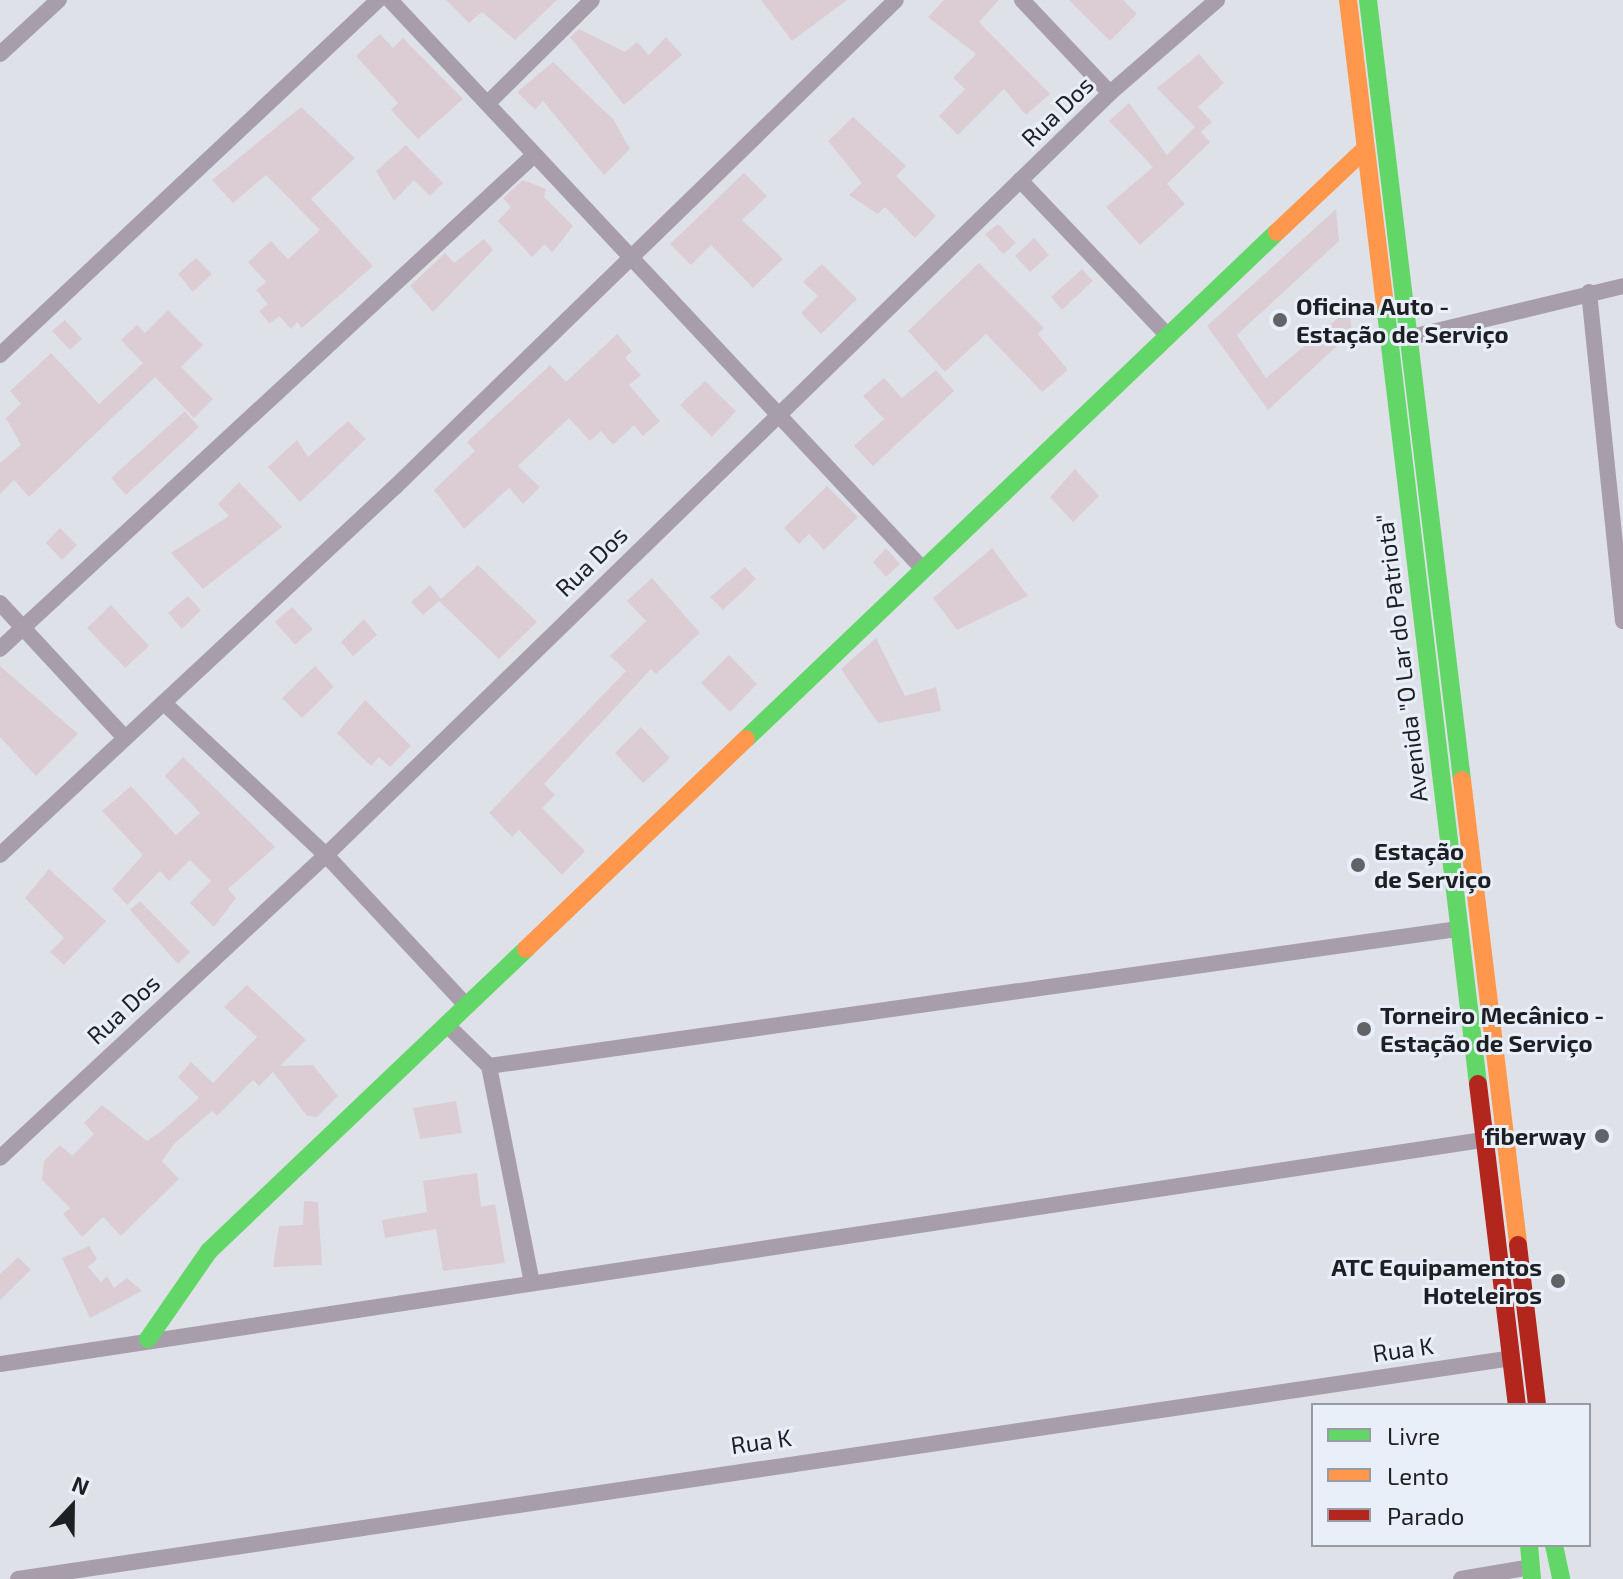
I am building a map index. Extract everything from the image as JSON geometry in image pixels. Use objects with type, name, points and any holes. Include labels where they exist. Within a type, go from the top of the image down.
[{"type":"main road","name":"Avenida \"O Lar do Patriota\"","points":[[1348,0],[1517,1403]]},
{"type":"main road","name":"Avenida \"O Lar do Patriota\"","points":[[1368,0],[1537,1403]]},
{"type":"main road","points":[[148,1339],[209,1251],[921,567],[1365,149]]},
{"type":"main road","points":[[1529,1547],[1532,1573]]},
{"type":"main road","points":[[1554,1547],[1561,1579]]},
{"type":"street","points":[[0,54],[59,0]]},
{"type":"street","points":[[0,355],[378,0]]},
{"type":"street","points":[[390,0],[630,258],[781,411],[921,567]]},
{"type":"street","points":[[488,103],[592,0]]},
{"type":"street","points":[[0,855],[164,703],[896,0]]},
{"type":"street","points":[[1022,0],[1110,93]]},
{"type":"street","name":"Rua Dos","points":[[0,1158],[326,855],[1110,93],[1217,0]]},
{"type":"street","points":[[0,649],[534,155]]},
{"type":"street","points":[[1020,180],[1166,334]]},
{"type":"street","points":[[1407,338],[1623,286]]},
{"type":"street","points":[[1589,292],[1623,621]]},
{"type":"street","points":[[0,603],[125,738]]},
{"type":"street","points":[[164,703],[326,855],[466,1005]]},
{"type":"street","points":[[489,1066],[1458,929]]},
{"type":"street","points":[[447,1025],[489,1066],[531,1279]]},
{"type":"street","points":[[0,1364],[531,1279],[1483,1140]]},
{"type":"street","name":"Rua K","points":[[18,1579],[1512,1358]]},
{"type":"street","points":[[1461,1579],[1532,1573]]},
{"type":"building","points":[[446,0],[557,0],[515,40],[482,12],[469,23]]},
{"type":"building","points":[[761,0],[847,0],[792,41]]},
{"type":"building","points":[[944,0],[999,0],[979,22],[1050,94],[1026,115],[1004,89],[958,135],[939,116],[965,89],[953,78],[976,54],[928,17]]},
{"type":"building","points":[[1069,0],[1123,0],[1137,14],[1110,41]]},
{"type":"building","points":[[579,29],[625,52],[637,42],[649,55],[666,37],[682,55],[624,105],[570,37]]},
{"type":"building","points":[[380,34],[393,48],[403,38],[463,99],[418,139],[391,110],[398,103],[356,56]]},
{"type":"building","points":[[1199,54],[1224,83],[1198,107],[1212,122],[1201,132],[1210,142],[1167,184],[1185,204],[1140,245],[1106,207],[1153,167],[1109,121],[1129,103],[1167,155],[1195,127],[1157,88]]},
{"type":"building","points":[[553,62],[613,119],[630,149],[604,175],[543,101],[535,110],[517,92]]},
{"type":"building","points":[[301,107],[355,158],[311,199],[373,266],[302,328],[297,322],[291,329],[279,316],[270,324],[259,311],[268,304],[256,290],[266,282],[248,262],[271,241],[288,259],[320,230],[266,175],[233,203],[212,180]]},
{"type":"building","points":[[853,117],[906,166],[896,176],[936,216],[915,238],[885,207],[878,214],[849,195],[862,183],[828,141]]},
{"type":"building","points":[[406,145],[443,183],[430,196],[414,180],[394,201],[376,171]]},
{"type":"building","points":[[744,173],[767,196],[742,220],[783,259],[753,288],[711,245],[691,265],[670,244]]},
{"type":"building","points":[[523,180],[546,189],[544,197],[573,226],[552,253],[545,244],[532,257],[498,221],[511,207],[503,198]]},
{"type":"building","points":[[1336,209],[1339,241],[1237,335],[1266,378],[1349,309],[1352,332],[1268,410],[1207,326]]},
{"type":"building","points":[[998,224],[1016,243],[1003,254],[985,234]]},
{"type":"building","points":[[1034,238],[1049,255],[1030,272],[1015,256]]},
{"type":"building","points":[[484,239],[493,250],[433,312],[410,286],[445,253],[454,263]]},
{"type":"building","points":[[196,258],[212,274],[193,292],[178,274]]},
{"type":"building","points":[[979,263],[1044,328],[1038,334],[1068,370],[1042,392],[986,334],[945,372],[908,331]]},
{"type":"building","points":[[822,264],[857,299],[821,334],[801,313],[818,296],[803,282]]},
{"type":"building","points":[[1082,269],[1093,281],[1062,310],[1051,297]]},
{"type":"building","points":[[168,310],[203,345],[181,367],[213,399],[194,418],[155,377],[29,497],[14,480],[0,494],[0,463],[21,445],[6,418],[21,404],[10,391],[51,353],[99,404],[143,363],[121,340],[137,325],[145,333]]},
{"type":"building","points":[[65,320],[82,339],[70,350],[52,331]]},
{"type":"building","points":[[617,334],[632,351],[625,358],[641,375],[629,385],[660,421],[643,436],[634,425],[613,445],[601,431],[590,441],[569,418],[518,466],[540,487],[523,504],[509,488],[464,529],[434,490],[475,451],[467,442],[550,365],[566,382]]},
{"type":"building","points":[[936,370],[954,391],[873,466],[854,446],[884,419],[863,396],[884,378],[902,398]]},
{"type":"building","points":[[705,381],[736,411],[712,437],[680,405]]},
{"type":"building","points":[[185,411],[199,427],[126,495],[111,478]]},
{"type":"building","points":[[348,421],[366,439],[300,502],[268,467],[297,440],[308,457]]},
{"type":"building","points":[[1075,469],[1099,496],[1073,522],[1050,497]]},
{"type":"building","points":[[239,482],[282,527],[203,589],[171,553],[229,516],[218,504]]},
{"type":"building","points":[[827,486],[858,517],[824,550],[809,534],[799,544],[784,528]]},
{"type":"building","points":[[60,528],[77,545],[62,560],[46,543]]},
{"type":"building","points":[[886,548],[900,564],[886,577],[873,562]]},
{"type":"building","points":[[992,548],[1028,596],[957,630],[933,598]]},
{"type":"building","points":[[478,565],[537,622],[499,659],[439,601],[423,615],[411,602],[430,585],[441,599]]},
{"type":"building","points":[[745,567],[756,579],[723,610],[710,597]]},
{"type":"building","points":[[652,578],[700,633],[656,674],[651,669],[544,784],[555,795],[542,808],[585,851],[562,875],[519,830],[512,837],[489,813],[626,671],[610,656],[646,621],[627,601]]},
{"type":"building","points":[[188,596],[201,610],[182,629],[168,613]]},
{"type":"building","points":[[111,605],[149,646],[125,668],[87,628]]},
{"type":"building","points":[[292,607],[313,629],[295,645],[275,622]]},
{"type":"building","points":[[364,619],[377,635],[353,656],[341,642]]},
{"type":"building","points":[[876,638],[905,696],[936,687],[941,711],[878,723],[841,669]]},
{"type":"building","points":[[729,655],[757,684],[730,712],[701,683]]},
{"type":"building","points":[[0,666],[78,734],[36,776],[0,737]]},
{"type":"building","points":[[315,666],[334,687],[302,718],[282,698]]},
{"type":"building","points":[[365,700],[411,746],[390,767],[379,757],[371,766],[337,733]]},
{"type":"building","points":[[641,727],[670,758],[643,783],[615,753]]},
{"type":"building","points":[[183,757],[275,847],[228,889],[236,898],[214,927],[190,903],[211,881],[190,860],[169,881],[160,871],[127,905],[112,889],[143,855],[102,811],[131,786],[176,835],[200,813],[165,776]]},
{"type":"building","points":[[49,869],[106,921],[64,965],[50,952],[64,938],[25,898]]},
{"type":"building","points":[[140,901],[190,952],[178,964],[130,910]]},
{"type":"building","points":[[247,985],[306,1040],[280,1066],[313,1065],[338,1096],[317,1117],[307,1116],[273,1072],[259,1086],[253,1080],[217,1116],[212,1111],[175,1143],[162,1161],[179,1179],[121,1236],[103,1217],[82,1237],[63,1214],[70,1208],[42,1180],[44,1161],[60,1145],[72,1156],[94,1134],[84,1123],[102,1105],[147,1141],[163,1130],[199,1098],[178,1077],[191,1062],[213,1083],[257,1037],[224,1007]]},
{"type":"building","points":[[456,1101],[462,1133],[420,1139],[413,1108]]},
{"type":"building","points":[[477,1173],[481,1207],[495,1204],[505,1263],[443,1271],[436,1229],[385,1238],[382,1220],[427,1212],[423,1181]]},
{"type":"building","points":[[304,1201],[318,1202],[322,1265],[273,1267],[279,1226],[303,1225]]},
{"type":"building","points":[[89,1246],[97,1259],[88,1267],[101,1282],[107,1276],[114,1288],[127,1278],[142,1291],[90,1318],[62,1258]]},
{"type":"building","points":[[18,1257],[31,1270],[0,1300],[0,1274]]},
{"type":"traffic: fast","points":[[1368,0],[1462,780]]},
{"type":"traffic: fast","points":[[746,739],[1277,232]]},
{"type":"traffic: fast","points":[[1385,304],[1478,1084]]},
{"type":"traffic: fast","points":[[148,1339],[209,1251],[526,949]]},
{"type":"traffic: fast","points":[[1529,1547],[1532,1579]]},
{"type":"traffic: fast","points":[[1554,1547],[1561,1579]]},
{"type":"traffic: slow","points":[[1348,0],[1385,304]]},
{"type":"traffic: slow","points":[[1277,232],[1365,149]]},
{"type":"traffic: slow","points":[[526,949],[746,739]]},
{"type":"traffic: slow","points":[[1462,780],[1518,1245]]},
{"type":"traffic: jam","points":[[1478,1084],[1517,1403]]},
{"type":"traffic: jam","points":[[1518,1245],[1537,1403]]},
{"type":"place","name":"Oficina Auto - Estação de Serviço","points":[[1280,320]]},
{"type":"place","name":"Estação de Serviço","points":[[1358,865]]},
{"type":"place","name":"Torneiro Mecânico - Estação de Serviço","points":[[1364,1029]]},
{"type":"place","name":"fiberway","points":[[1602,1136]]},
{"type":"place","name":"ATC Equipamentos Hoteleiros","points":[[1558,1281]]}]
